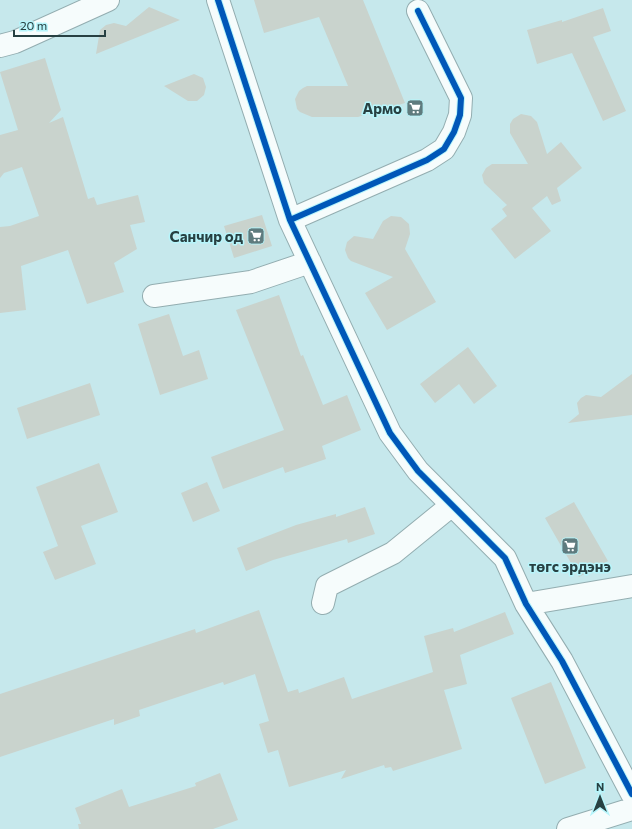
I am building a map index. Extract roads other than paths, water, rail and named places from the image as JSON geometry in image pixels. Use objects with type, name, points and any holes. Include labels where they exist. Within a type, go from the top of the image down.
[{"type":"street","points":[[0,46],[15,42],[108,0]]},
{"type":"street","points":[[218,0],[290,220],[390,433],[418,471],[505,558],[526,604],[562,661],[632,794]]},
{"type":"street","points":[[290,220],[428,160],[444,149],[454,132],[460,115],[461,98],[418,11]]},
{"type":"street","points":[[154,296],[251,282],[310,262]]},
{"type":"street","points":[[323,603],[327,586],[393,553],[452,505]]},
{"type":"street","points":[[526,604],[632,586]]},
{"type":"street","points":[[568,829],[632,809]]},
{"type":"place","name":"Армо","points":[[415,108]]},
{"type":"place","name":"Санчир од","points":[[256,236]]},
{"type":"place","name":"төгс эрдэнэ","points":[[570,546]]}]
